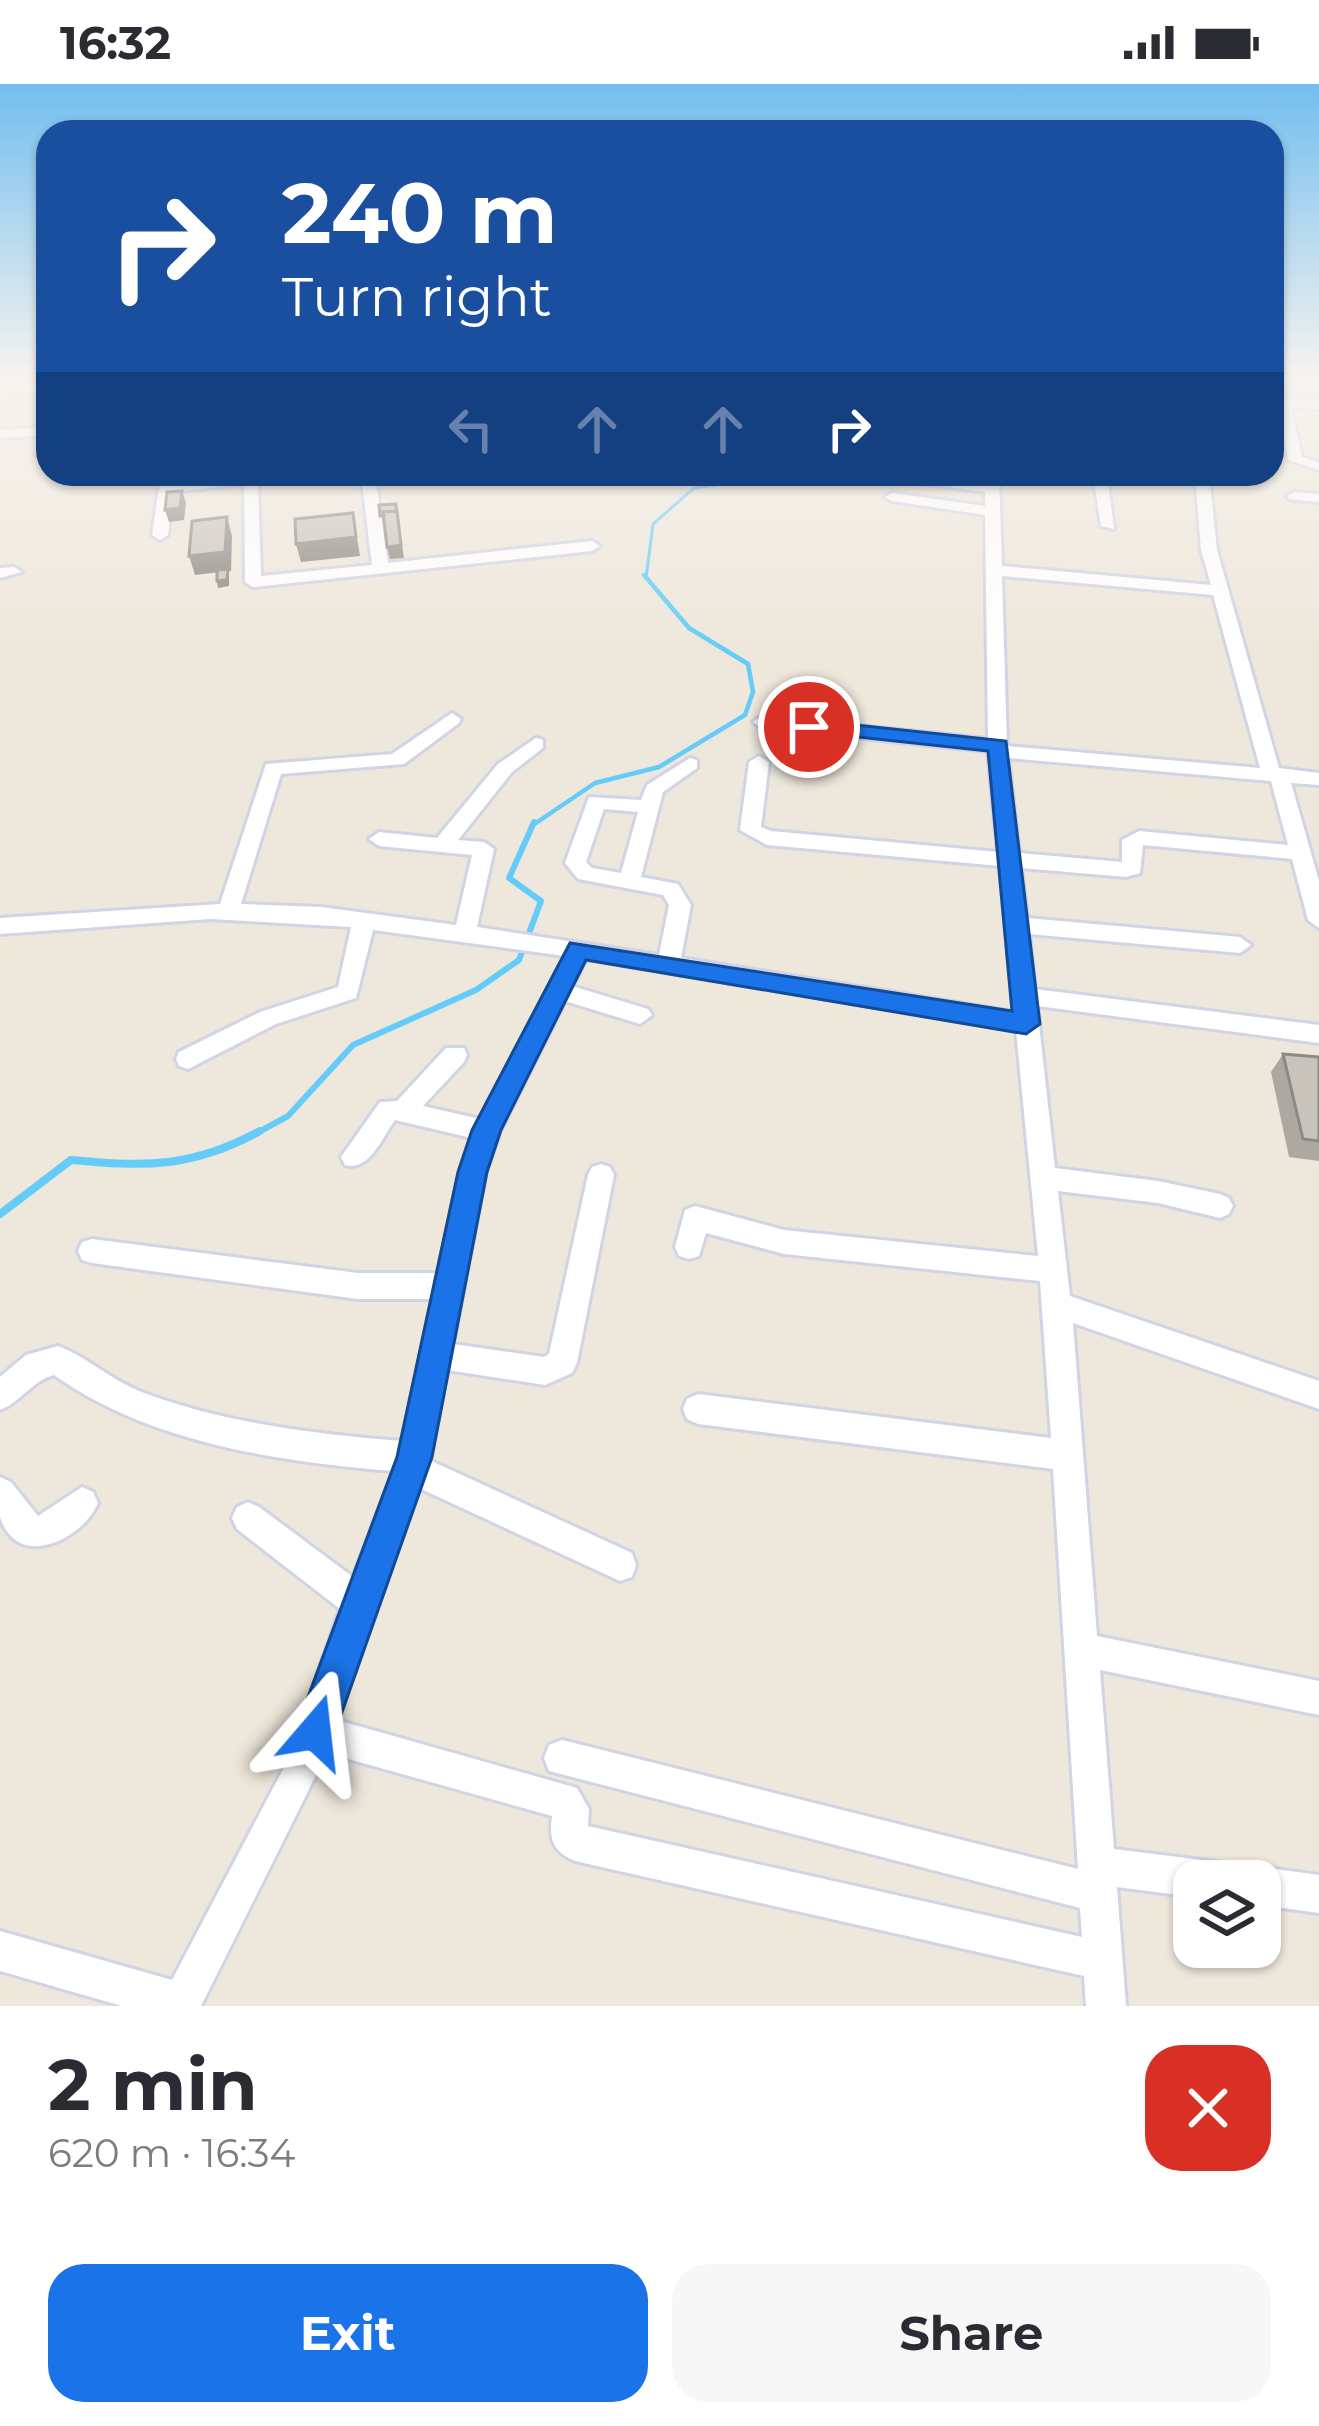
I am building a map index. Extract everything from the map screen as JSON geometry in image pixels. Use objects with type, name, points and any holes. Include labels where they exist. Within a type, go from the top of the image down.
[{"type":"street","points":[[160,535],[166,486]]},
{"type":"street","points":[[251,486],[253,582],[592,546]]},
{"type":"street","points":[[370,486],[381,570]]},
{"type":"street","points":[[960,486],[992,491]]},
{"type":"street","points":[[1102,486],[1108,526]]},
{"type":"street","points":[[1203,486],[1209,550],[1275,773],[1315,888],[1319,920]]},
{"type":"street","points":[[892,497],[992,491]]},
{"type":"street","points":[[992,491],[998,748],[1057,1304],[1106,2006]]},
{"type":"street","points":[[1294,496],[1319,498]]},
{"type":"street","points":[[993,570],[1223,591]]},
{"type":"street","points":[[228,912],[273,767],[397,760],[452,719]]},
{"type":"street","points":[[762,722],[1319,779]]},
{"type":"street","points":[[444,843],[505,768],[536,744]]},
{"type":"street","points":[[758,763],[750,830],[755,836],[1131,869],[1132,839],[1139,838],[1301,853]]},
{"type":"street","points":[[629,882],[654,788],[690,764]]},
{"type":"street","points":[[648,807],[596,802],[575,863],[585,874],[670,889],[678,897],[668,965]]},
{"type":"street","points":[[379,839],[484,849],[465,933]]},
{"type":"street","points":[[0,926],[228,912],[364,920],[1025,1010],[1319,1034]]},
{"type":"street","points":[[188,1059],[280,1013],[348,992],[364,920]]},
{"type":"street","points":[[1017,925],[1240,945]]},
{"type":"street","points":[[0,1951],[181,2005],[306,1763],[359,1602],[413,1463],[472,1172],[487,1130],[579,950]]},
{"type":"street","points":[[560,991],[640,1015]]},
{"type":"street","points":[[403,1111],[455,1055]]},
{"type":"street","points":[[354,1156],[384,1110],[487,1130]]},
{"type":"street","points":[[437,1355],[545,1371],[562,1363],[601,1174]]},
{"type":"street","points":[[1043,1178],[1158,1192],[1220,1206]]},
{"type":"street","points":[[689,1247],[695,1218],[784,1242],[1054,1270]]},
{"type":"street","points":[[92,1251],[358,1286],[451,1286]]},
{"type":"street","points":[[1057,1304],[1319,1395]]},
{"type":"street","points":[[0,1396],[36,1365],[58,1360],[99,1389],[168,1412],[322,1451],[413,1463],[620,1565]]},
{"type":"street","points":[[698,1409],[1069,1456]]},
{"type":"street","points":[[0,1493],[32,1533],[47,1530],[82,1503]]},
{"type":"street","points":[[248,1517],[359,1602]]},
{"type":"street","points":[[1083,1650],[1319,1698]]},
{"type":"street","points":[[315,1732],[564,1801],[571,1809],[568,1836],[574,1842],[1103,1961]]},
{"type":"street","points":[[562,1758],[1099,1880],[1173,1881]]},
{"type":"street","points":[[1281,1889],[1319,1894]]},
{"type":"building","points":[[182,491],[180,508],[165,510],[167,492]]},
{"type":"building","points":[[396,504],[397,511],[380,516],[379,505]]},
{"type":"building","points":[[397,511],[401,545],[387,547],[383,512]]},
{"type":"building","points":[[353,513],[356,537],[296,544],[295,519]]},
{"type":"building","points":[[227,517],[225,552],[189,556],[192,521]]},
{"type":"building","points":[[228,569],[227,580],[217,581],[217,570]]},
{"type":"building","points":[[1283,1054],[1319,1057],[1319,1141],[1303,1139]]},
{"type":"waterway","points":[[646,577],[653,524],[694,488],[708,486]]},
{"type":"waterway","points":[[533,825],[595,783],[659,767],[745,715],[753,692],[748,664],[689,628],[646,577]]},
{"type":"waterway","points":[[255,1134],[288,1116],[353,1045],[476,990],[519,960],[541,901],[509,878],[534,822]]},
{"type":"waterway","points":[[0,1214],[71,1160],[168,1162],[212,1152],[260,1131]]},
{"type":"route","points":[[315,1732],[415,1457],[472,1172],[487,1130],[533,1048],[579,950],[1026,1024],[998,746],[809,727]]}]
